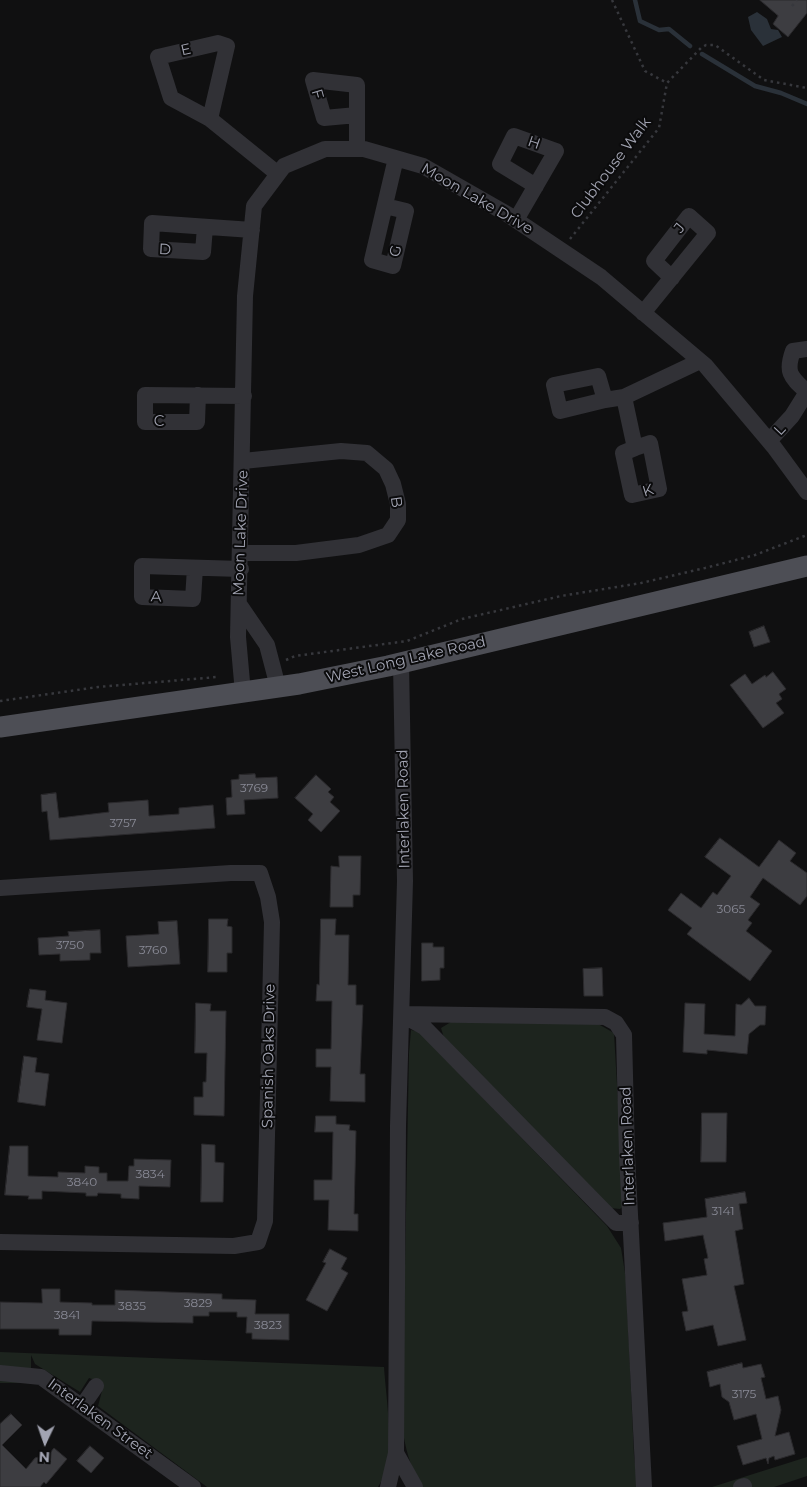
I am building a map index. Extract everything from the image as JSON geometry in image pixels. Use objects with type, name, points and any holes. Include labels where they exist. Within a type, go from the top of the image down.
[{"type":"main road","name":"West Long Lake Road","points":[[0,727],[242,684],[278,688],[401,663],[807,566]]},
{"type":"street","name":"E","points":[[210,119],[226,46],[218,43],[158,57],[171,98],[210,119],[278,174]]},
{"type":"street","points":[[357,116],[357,149]]},
{"type":"street","name":"Moon Lake Drive","points":[[242,684],[238,637],[245,296],[254,206],[284,166],[325,149],[357,149],[423,166],[516,220],[601,277],[700,361],[769,442],[807,492]]},
{"type":"street","points":[[385,206],[396,158]]},
{"type":"street","points":[[516,220],[536,186]]},
{"type":"street","points":[[205,227],[252,230]]},
{"type":"street","points":[[643,313],[672,278]]},
{"type":"street","name":"L","points":[[769,442],[792,416],[807,392],[791,377],[788,365],[794,351],[807,349]]},
{"type":"street","points":[[605,400],[624,397],[700,361]]},
{"type":"street","points":[[198,396],[244,396]]},
{"type":"street","points":[[624,397],[635,448]]},
{"type":"street","name":"B","points":[[241,561],[359,545],[388,535],[398,520],[398,504],[393,484],[386,469],[367,453],[341,451],[243,461]]},
{"type":"street","points":[[195,568],[241,561]]},
{"type":"street","name":"Moon Lake Drive","points":[[239,604],[267,645],[274,666],[278,688]]},
{"type":"street","name":"Interlaken Road","points":[[388,1487],[396,1453],[398,1126],[405,874],[401,663]]},
{"type":"street","name":"Spanish Oaks Drive","points":[[0,888],[231,873],[260,873],[268,897],[272,922],[265,1221],[258,1242],[234,1246],[0,1242]]},
{"type":"street","points":[[402,1014],[424,1027],[616,1223],[631,1223]]},
{"type":"street","name":"Interlaken Road","points":[[402,1014],[605,1017],[616,1023],[624,1035],[644,1487]]},
{"type":"street","name":"Interlaken Street","points":[[0,1373],[41,1376],[193,1487]]},
{"type":"street","points":[[82,1405],[96,1386]]},
{"type":"street","points":[[396,1453],[415,1487]]},
{"type":"path","points":[[612,0],[645,71],[666,83],[701,48],[711,44],[764,80],[807,88]]},
{"type":"path","points":[[792,6],[797,0]]},
{"type":"path","name":"Clubhouse Walk","points":[[561,250],[659,128],[666,83]]},
{"type":"path","points":[[274,666],[295,656],[407,641],[462,619],[561,596],[641,583],[705,568],[755,555],[807,535]]},
{"type":"path","points":[[0,701],[98,687],[242,684]]},
{"type":"shaded area","points":[[757,12],[767,19],[771,29],[778,30],[782,37],[763,46],[751,30],[748,17]]},
{"type":"shaded area","points":[[593,1021],[614,1033],[624,1205],[620,1209],[610,1208],[444,1038],[441,1028],[451,1022]]},
{"type":"shaded area","points":[[411,1030],[419,1032],[607,1226],[621,1248],[626,1279],[634,1456],[638,1487],[422,1487],[414,1472],[402,1425]]},
{"type":"shaded area","points":[[0,1352],[384,1367],[389,1446],[384,1475],[378,1487],[207,1487],[98,1406],[102,1391],[101,1382],[89,1378],[80,1392],[35,1364],[31,1355],[31,1383],[0,1383]]},
{"type":"shaded area","points":[[807,1457],[807,1476],[774,1487],[712,1487]]},
{"type":"building","points":[[760,0],[807,0],[807,13],[788,37],[773,24],[778,16]]},
{"type":"building","points":[[764,626],[770,642],[754,647],[749,632]]},
{"type":"building","points":[[773,672],[786,689],[779,694],[782,699],[776,703],[784,713],[763,728],[730,685],[745,674],[752,684]]},
{"type":"building","points":[[255,774],[256,778],[277,777],[278,798],[244,800],[245,814],[227,815],[226,798],[232,797],[231,780],[239,779],[239,775]]},
{"type":"building","points":[[316,775],[331,789],[328,792],[334,797],[330,802],[340,811],[321,832],[308,820],[313,814],[295,798]]},
{"type":"building","points":[[56,793],[59,818],[109,812],[108,803],[148,800],[149,816],[179,814],[179,808],[213,805],[215,828],[50,840],[47,811],[42,812],[41,795]]},
{"type":"building","points":[[720,838],[759,867],[779,840],[796,853],[790,861],[807,873],[807,896],[800,905],[763,878],[750,897],[760,904],[748,920],[752,923],[746,931],[772,951],[750,981],[687,934],[692,928],[668,910],[681,893],[701,908],[713,892],[717,895],[731,876],[705,857]]},
{"type":"building","points":[[339,856],[361,856],[360,895],[353,895],[353,907],[330,907],[331,866],[339,867]]},
{"type":"building","points":[[209,919],[228,919],[227,926],[232,927],[232,953],[227,953],[227,972],[208,972]]},
{"type":"building","points":[[321,919],[336,919],[335,935],[349,935],[348,985],[356,985],[356,1005],[363,1005],[360,1074],[365,1074],[365,1102],[330,1101],[331,1067],[316,1067],[316,1049],[331,1049],[332,1001],[316,1001],[317,984],[319,985]]},
{"type":"building","points":[[177,921],[180,964],[128,967],[126,936],[159,934],[158,922]]},
{"type":"building","points":[[100,930],[101,953],[90,953],[90,960],[60,961],[60,954],[39,955],[38,938],[69,936],[68,932]]},
{"type":"building","points":[[422,943],[433,943],[433,947],[444,947],[444,968],[440,968],[440,980],[422,981]]},
{"type":"building","points":[[602,968],[603,996],[584,996],[583,969]]},
{"type":"building","points":[[30,989],[46,991],[45,1000],[67,1003],[62,1043],[37,1040],[42,1009],[27,1007]]},
{"type":"building","points":[[749,998],[755,1006],[766,1006],[765,1025],[760,1025],[749,1034],[747,1054],[707,1050],[707,1054],[683,1052],[685,1003],[705,1004],[704,1034],[735,1036],[736,1004],[741,1005]]},
{"type":"building","points":[[196,1003],[211,1004],[210,1011],[226,1011],[224,1116],[194,1115],[194,1097],[203,1097],[203,1082],[206,1082],[207,1053],[195,1053]]},
{"type":"building","points":[[24,1056],[37,1058],[35,1072],[49,1074],[45,1106],[18,1102]]},
{"type":"building","points":[[702,1113],[727,1113],[726,1162],[701,1162]]},
{"type":"building","points":[[316,1116],[336,1116],[336,1124],[350,1125],[349,1130],[356,1131],[354,1214],[358,1214],[358,1231],[328,1230],[329,1200],[314,1200],[314,1180],[332,1180],[333,1132],[315,1132]]},
{"type":"building","points":[[202,1144],[215,1145],[215,1162],[224,1163],[223,1202],[201,1202]]},
{"type":"building","points":[[10,1146],[28,1146],[28,1176],[58,1177],[58,1172],[85,1173],[85,1166],[99,1167],[99,1173],[107,1173],[107,1181],[128,1181],[129,1166],[134,1166],[134,1159],[171,1160],[170,1187],[139,1186],[139,1199],[121,1198],[121,1194],[98,1193],[97,1196],[86,1196],[86,1193],[42,1191],[42,1199],[28,1199],[29,1196],[5,1195]]},
{"type":"building","points":[[745,1192],[747,1203],[739,1204],[743,1229],[735,1231],[744,1284],[734,1286],[746,1340],[718,1346],[713,1325],[686,1331],[682,1312],[688,1311],[682,1279],[707,1275],[704,1259],[708,1258],[703,1235],[665,1241],[663,1223],[707,1217],[705,1199]]},
{"type":"building","points":[[330,1249],[347,1258],[341,1269],[348,1273],[327,1311],[306,1300],[326,1263],[323,1262]]},
{"type":"building","points":[[42,1289],[60,1289],[60,1302],[92,1303],[92,1305],[115,1305],[115,1290],[222,1294],[222,1299],[256,1300],[255,1314],[289,1314],[289,1340],[252,1339],[252,1333],[246,1333],[247,1317],[237,1317],[237,1312],[209,1312],[209,1316],[193,1316],[193,1323],[92,1321],[91,1335],[59,1335],[59,1329],[0,1329],[0,1302],[42,1303]]},
{"type":"building","points":[[742,1363],[743,1368],[761,1364],[765,1377],[761,1378],[766,1399],[778,1396],[781,1410],[775,1436],[789,1432],[795,1454],[775,1460],[774,1456],[769,1458],[768,1464],[766,1458],[743,1465],[737,1446],[762,1439],[756,1414],[734,1420],[729,1402],[722,1397],[720,1384],[710,1387],[707,1372]]},
{"type":"building","points":[[11,1414],[22,1425],[2,1445],[26,1469],[35,1458],[38,1457],[43,1461],[54,1448],[67,1459],[46,1484],[44,1482],[40,1487],[0,1487],[0,1424]]},
{"type":"building","points":[[90,1446],[104,1458],[91,1473],[77,1461]]},
{"type":"waterway","points":[[635,0],[640,21],[659,30],[669,29],[690,46]]},
{"type":"waterway","points":[[702,54],[755,86],[781,93],[807,104]]}]
